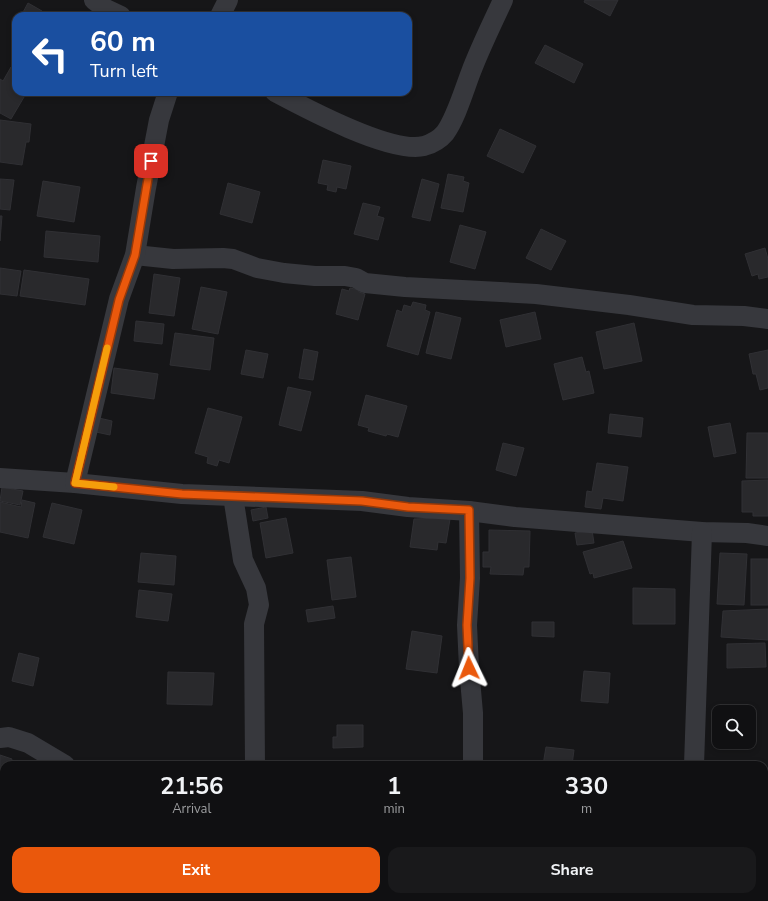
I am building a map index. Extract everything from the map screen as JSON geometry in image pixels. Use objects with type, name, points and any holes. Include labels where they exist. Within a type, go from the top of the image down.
[{"type":"street","points":[[94,0],[112,12]]},
{"type":"street","points":[[222,12],[228,0]]},
{"type":"street","points":[[282,96],[300,106],[356,131],[387,142],[410,146],[424,146],[436,141],[444,134],[451,122],[475,61],[503,0]]},
{"type":"street","points":[[75,483],[119,300],[135,255],[159,120],[167,96]]},
{"type":"street","points":[[135,255],[173,259],[233,259],[257,268],[284,273],[315,276],[345,276],[356,278],[365,282],[405,287],[536,294],[629,305],[693,315],[744,316],[768,319]]},
{"type":"street","points":[[0,478],[75,483],[182,494],[362,501],[408,507],[469,510],[516,517],[702,532],[747,533],[768,536]]},
{"type":"street","points":[[234,496],[243,560],[256,588],[259,606],[254,624],[255,761]]},
{"type":"street","points":[[469,510],[470,578],[467,625],[473,713],[473,761]]},
{"type":"street","points":[[694,761],[702,532]]},
{"type":"street","points":[[0,738],[9,737],[28,743],[58,761]]},
{"type":"building","points":[[585,0],[618,0],[610,16],[584,2]]},
{"type":"building","points":[[28,3],[42,11],[41,12],[23,12]]},
{"type":"building","points":[[545,45],[583,64],[574,83],[535,63]]},
{"type":"building","points":[[12,68],[12,96],[25,96],[11,119],[0,113],[0,79],[3,81]]},
{"type":"building","points":[[0,120],[31,124],[29,142],[26,142],[22,165],[0,162]]},
{"type":"building","points":[[500,129],[536,146],[523,173],[487,156]]},
{"type":"building","points":[[323,160],[351,166],[346,189],[337,187],[336,192],[327,190],[328,185],[318,183]]},
{"type":"building","points":[[448,174],[464,177],[463,181],[469,183],[463,212],[441,208]]},
{"type":"building","points":[[0,179],[14,180],[10,210],[0,209]]},
{"type":"building","points":[[422,179],[439,184],[430,221],[412,217]]},
{"type":"building","points":[[43,181],[80,187],[74,222],[37,216]]},
{"type":"building","points":[[228,183],[260,192],[252,223],[220,214]]},
{"type":"building","points":[[363,203],[380,207],[377,216],[384,218],[378,240],[354,234]]},
{"type":"building","points":[[0,216],[2,216],[0,241]]},
{"type":"building","points":[[460,225],[486,232],[475,269],[450,262]]},
{"type":"building","points":[[541,229],[566,241],[551,270],[526,258]]},
{"type":"building","points":[[46,231],[100,236],[98,262],[44,257]]},
{"type":"building","points":[[765,248],[768,259],[768,277],[759,279],[758,274],[752,276],[745,254]]},
{"type":"building","points":[[0,268],[21,271],[17,296],[0,294]]},
{"type":"building","points":[[24,270],[89,279],[85,305],[20,296]]},
{"type":"building","points":[[154,274],[180,278],[174,316],[149,313]]},
{"type":"building","points":[[201,287],[227,292],[218,334],[192,329]]},
{"type":"building","points":[[350,288],[359,290],[359,292],[365,294],[358,320],[336,314],[342,289],[349,291]]},
{"type":"building","points":[[413,302],[426,305],[425,310],[430,312],[418,355],[387,346],[397,310],[402,312],[404,305],[411,307]]},
{"type":"building","points":[[436,312],[461,318],[451,359],[426,353]]},
{"type":"building","points":[[535,312],[541,339],[506,347],[500,320]]},
{"type":"building","points":[[136,321],[164,324],[162,344],[134,341]]},
{"type":"building","points":[[634,323],[642,361],[604,369],[596,332]]},
{"type":"building","points":[[175,333],[214,338],[210,370],[170,365]]},
{"type":"building","points":[[304,349],[318,352],[313,380],[299,378]]},
{"type":"building","points":[[246,350],[268,354],[263,378],[241,374]]},
{"type":"building","points":[[768,350],[768,388],[760,390],[756,374],[753,374],[749,354]]},
{"type":"building","points":[[582,357],[586,372],[589,371],[594,393],[563,400],[554,364]]},
{"type":"building","points":[[114,368],[158,374],[154,399],[111,393]]},
{"type":"building","points":[[288,387],[311,392],[301,431],[279,425]]},
{"type":"building","points":[[366,395],[407,406],[398,437],[387,434],[386,436],[368,431],[369,428],[358,425]]},
{"type":"building","points":[[208,408],[242,417],[229,463],[219,460],[217,466],[207,463],[208,457],[195,453]]},
{"type":"building","points":[[610,414],[643,418],[641,437],[608,433]]},
{"type":"building","points":[[99,418],[112,421],[110,435],[96,432]]},
{"type":"building","points":[[730,423],[736,453],[714,457],[708,427]]},
{"type":"building","points":[[747,433],[768,433],[768,478],[746,478]]},
{"type":"building","points":[[503,443],[524,448],[516,476],[496,470]]},
{"type":"building","points":[[597,463],[628,467],[623,501],[603,498],[601,509],[585,507],[587,491],[592,492]]},
{"type":"building","points":[[768,480],[768,516],[753,516],[753,512],[742,512],[742,481]]},
{"type":"building","points":[[2,487],[23,491],[20,505],[0,501]]},
{"type":"building","points":[[22,500],[35,503],[28,538],[0,532],[0,502],[21,507]]},
{"type":"building","points":[[52,503],[82,510],[74,544],[43,537]]},
{"type":"building","points":[[266,507],[268,518],[253,521],[251,510]]},
{"type":"building","points":[[286,518],[293,553],[266,558],[260,523]]},
{"type":"building","points":[[414,519],[450,519],[446,543],[438,542],[437,550],[410,547]]},
{"type":"building","points":[[489,530],[530,531],[529,567],[524,567],[523,575],[490,574],[491,567],[483,567],[483,552],[489,552]]},
{"type":"building","points":[[592,530],[594,543],[577,545],[575,533]]},
{"type":"building","points":[[623,541],[632,568],[594,578],[593,573],[590,574],[583,552]]},
{"type":"building","points":[[141,553],[176,556],[174,585],[138,582]]},
{"type":"building","points":[[720,553],[747,554],[744,605],[717,604]]},
{"type":"building","points":[[351,557],[356,597],[332,600],[327,560]]},
{"type":"building","points":[[751,559],[768,559],[768,605],[751,605]]},
{"type":"building","points":[[633,588],[675,589],[675,624],[633,624]]},
{"type":"building","points":[[139,590],[172,594],[168,621],[136,617]]},
{"type":"building","points":[[333,606],[335,618],[308,622],[306,610]]},
{"type":"building","points":[[768,609],[768,640],[721,637],[723,611]]},
{"type":"building","points":[[532,622],[554,622],[554,637],[532,636]]},
{"type":"building","points":[[412,631],[442,636],[437,673],[406,669]]},
{"type":"building","points":[[765,643],[766,667],[727,668],[727,644]]},
{"type":"building","points":[[19,653],[39,658],[33,686],[12,681]]},
{"type":"building","points":[[584,671],[610,673],[608,703],[581,701]]},
{"type":"building","points":[[168,672],[214,673],[212,705],[167,704]]},
{"type":"building","points":[[337,725],[363,725],[363,747],[333,748],[333,737],[337,737]]},
{"type":"building","points":[[546,747],[574,750],[573,761],[544,761]]},
{"type":"building","points":[[0,755],[12,759],[11,761],[0,761]]},
{"type":"slow traffic","points":[[107,348],[75,483],[114,487]]},
{"type":"route","points":[[151,161],[135,255],[119,300],[75,483],[182,494],[362,501],[408,507],[469,510],[470,578],[467,625],[469,668]]}]
